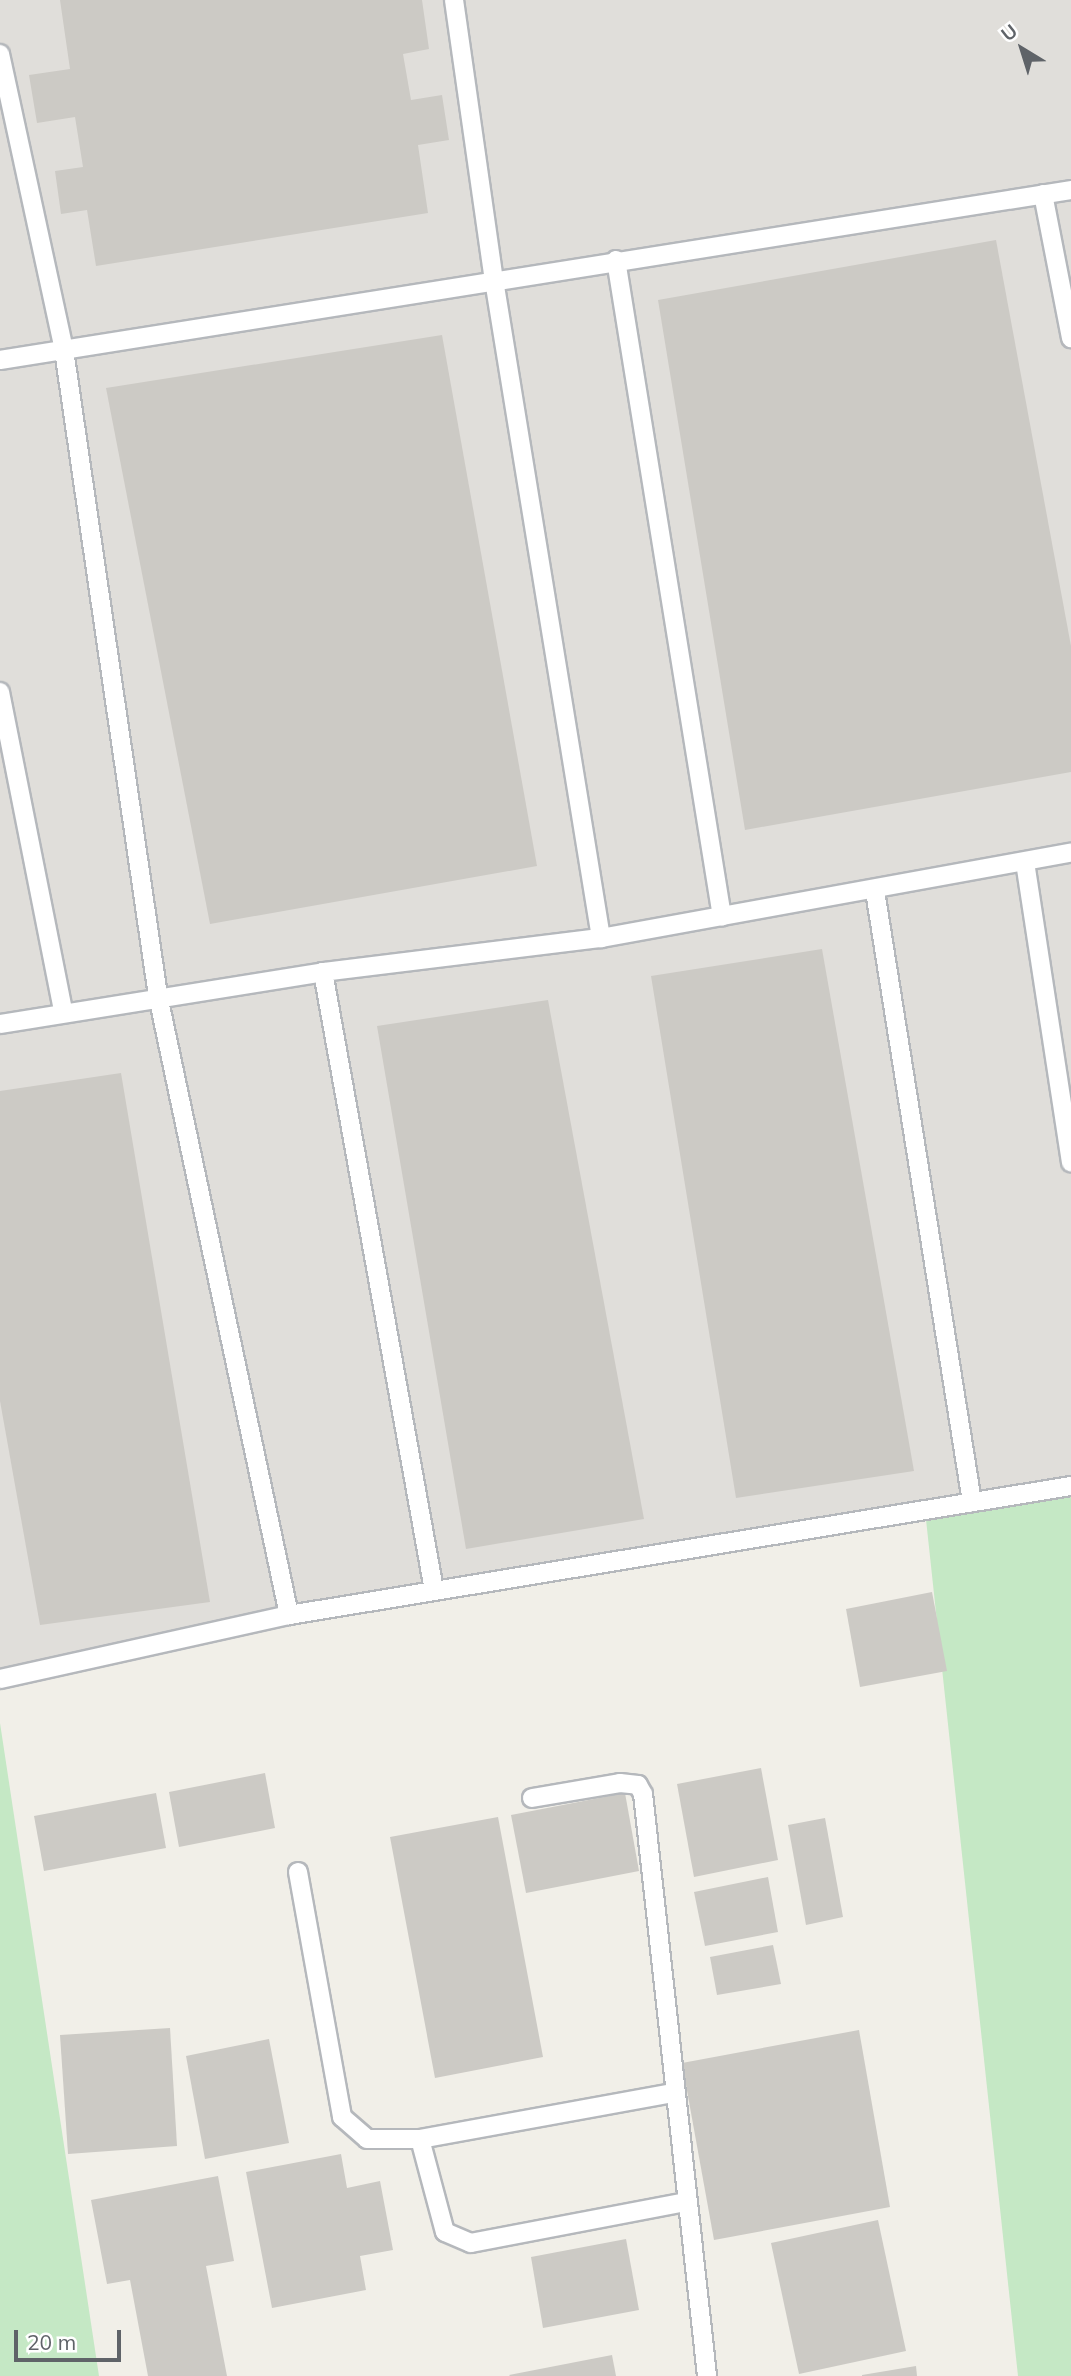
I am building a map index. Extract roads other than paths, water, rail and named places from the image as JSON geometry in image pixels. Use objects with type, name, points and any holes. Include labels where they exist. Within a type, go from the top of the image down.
[{"type":"lane","points":[[454,0],[494,280],[601,938]]},
{"type":"lane","points":[[0,54],[64,350],[158,996],[289,1615]]},
{"type":"lane","points":[[0,360],[616,260],[1071,190]]},
{"type":"lane","points":[[1043,194],[1071,338]]},
{"type":"lane","points":[[616,260],[722,917]]},
{"type":"lane","points":[[0,692],[63,1010]]},
{"type":"lane","points":[[0,1024],[63,1010],[323,972],[601,938],[875,891],[1071,853]]},
{"type":"lane","points":[[1025,862],[1071,1163]]},
{"type":"lane","points":[[875,891],[972,1502]]},
{"type":"lane","points":[[323,972],[434,1590]]},
{"type":"lane","points":[[0,1679],[289,1615],[1071,1486]]},
{"type":"lane","points":[[533,1798],[620,1783],[638,1785],[643,1794],[673,2093],[707,2376]]},
{"type":"lane","points":[[299,1872],[342,2117],[367,2139],[420,2139],[673,2093]]},
{"type":"lane","points":[[420,2139],[439,2220],[457,2240],[471,2243],[686,2202]]}]
